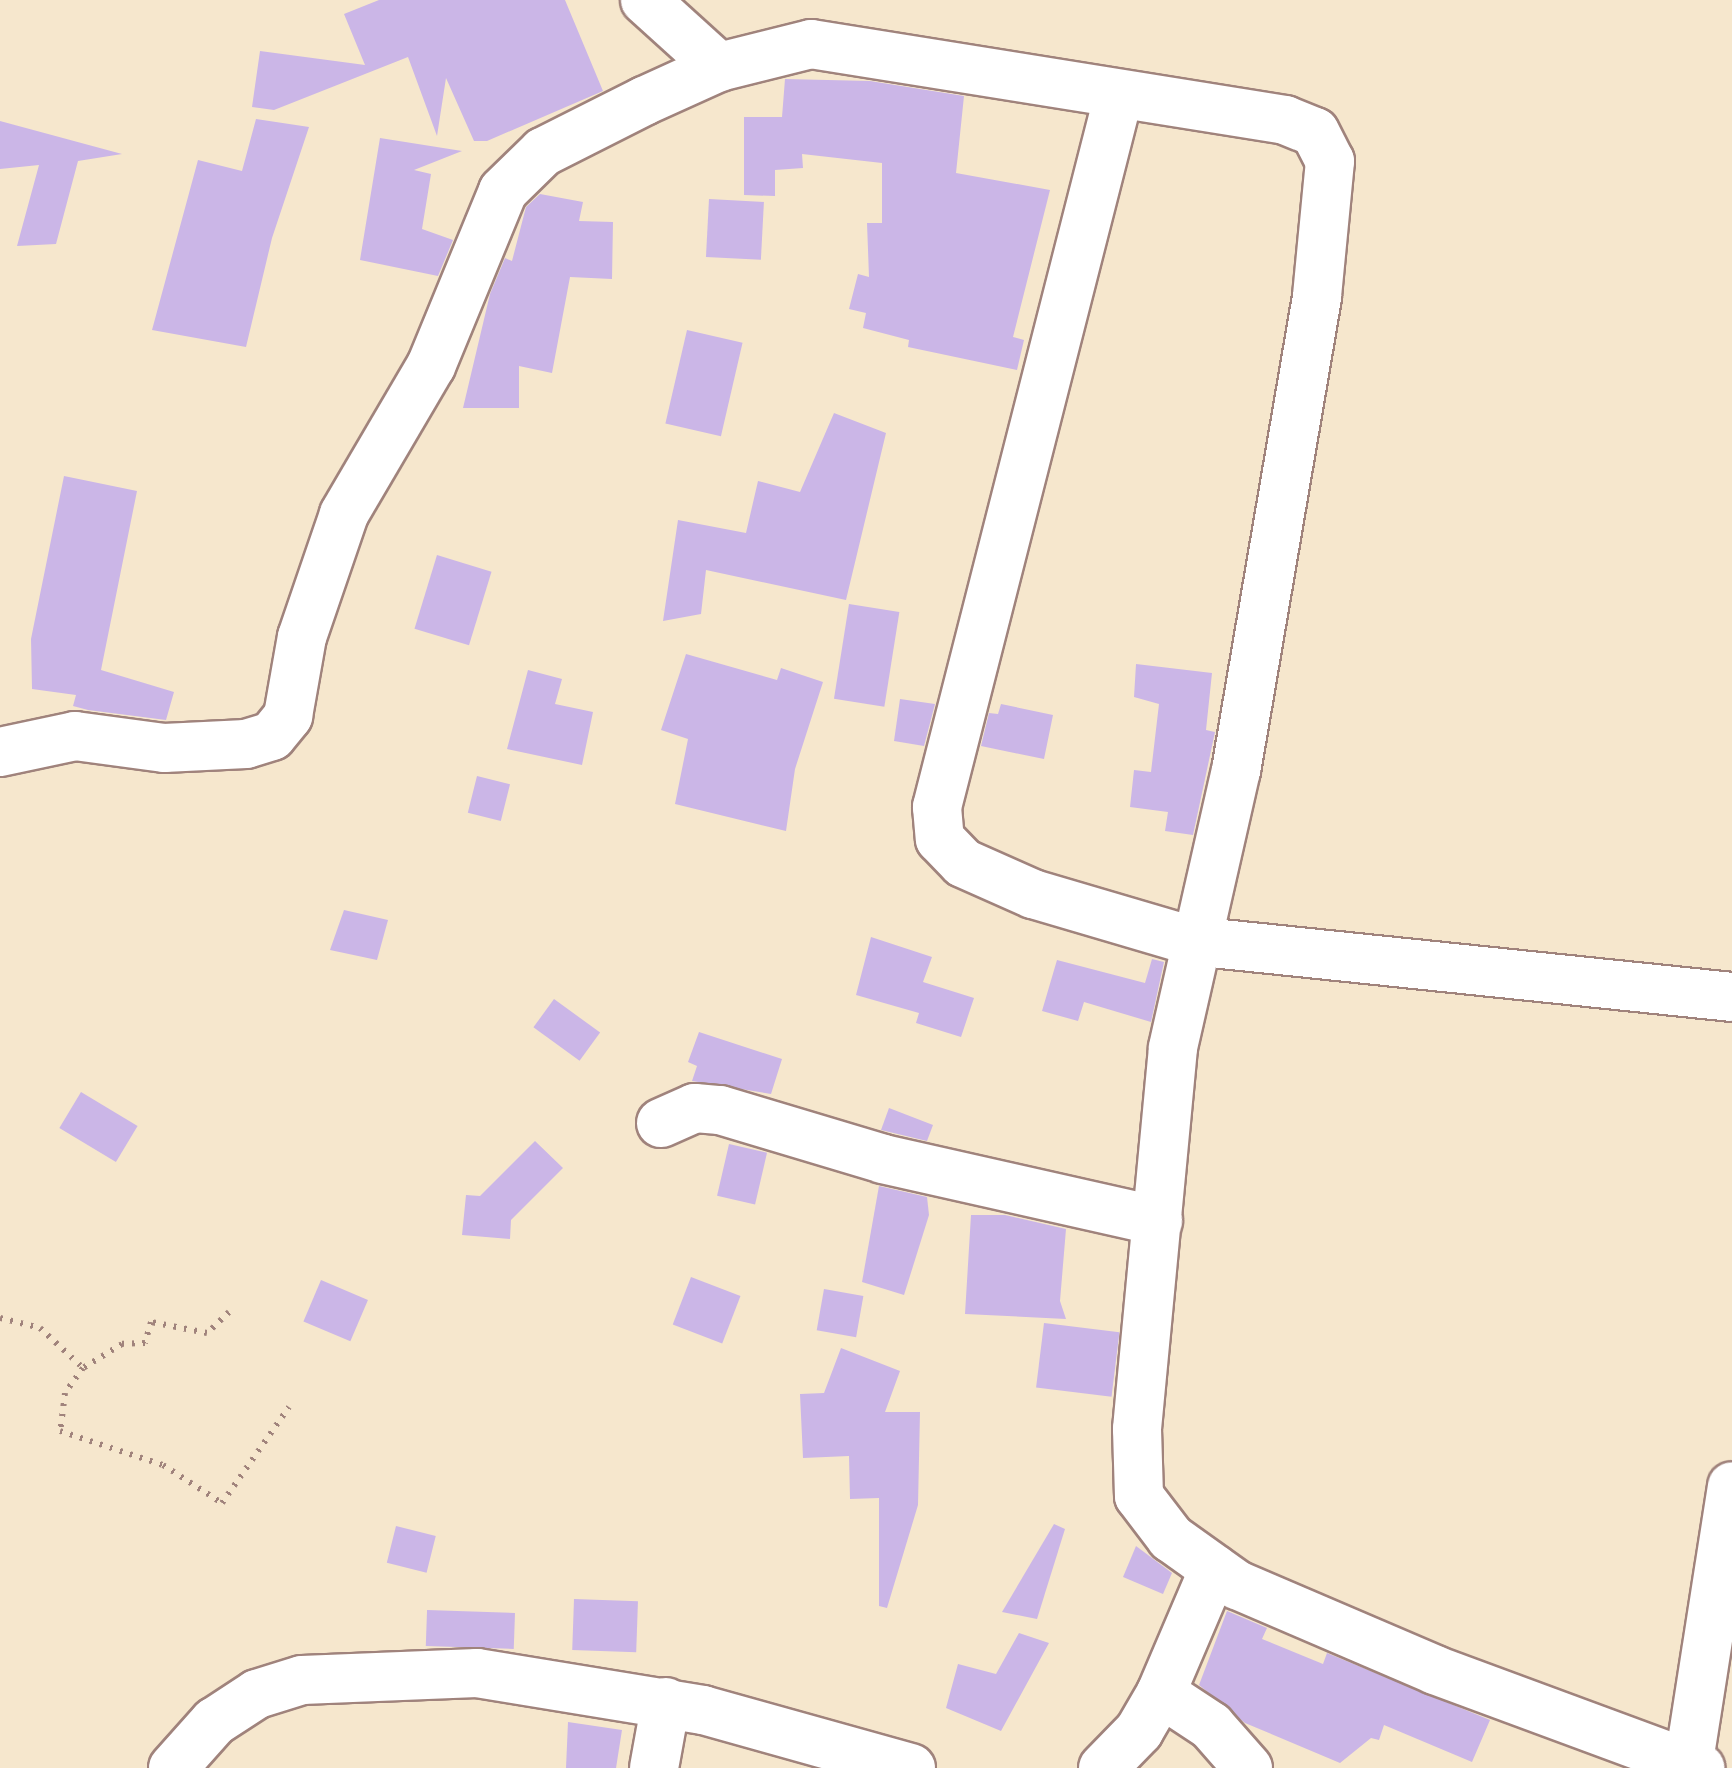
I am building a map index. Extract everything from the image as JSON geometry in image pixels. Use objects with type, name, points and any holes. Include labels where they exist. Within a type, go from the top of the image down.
[{"type":"street","points":[[645,0],[719,67]]},
{"type":"street","points":[[0,752],[75,736],[164,748],[246,744],[272,736],[288,716],[302,637],[344,514],[431,366],[503,191],[543,152],[719,67],[811,44],[1118,98],[1285,120],[1315,132],[1330,161],[1324,249],[1279,537],[1236,770],[1193,941],[1173,1048],[1137,1429],[1139,1496],[1171,1538],[1214,1569],[1435,1670],[1694,1765],[1732,1486]]},
{"type":"street","points":[[1118,98],[938,807],[940,839],[964,862],[1033,894],[1193,941],[1732,996]]},
{"type":"street","points":[[661,1123],[695,1108],[720,1110],[883,1160],[1158,1221]]},
{"type":"street","points":[[1103,1768],[1139,1731],[1160,1693],[1214,1569]]},
{"type":"street","points":[[173,1768],[214,1722],[257,1694],[302,1680],[478,1673],[666,1702],[819,1738],[911,1768]]},
{"type":"street","points":[[1160,1693],[1211,1726],[1248,1768]]},
{"type":"street","points":[[654,1768],[666,1702]]},
{"type":"path","points":[[229,1312],[207,1333],[151,1322],[145,1343],[122,1344],[83,1368],[65,1393],[60,1432],[163,1464],[222,1503],[289,1406]]},
{"type":"path","points":[[0,1318],[40,1328],[83,1368]]},
{"type":"building","points":[[379,0],[565,0],[603,91],[487,141],[474,141],[446,78],[437,136],[408,57],[274,110],[252,107],[260,51],[365,65],[344,14]]},
{"type":"building","points":[[785,79],[870,81],[964,96],[956,173],[1050,190],[1013,337],[1024,340],[1017,370],[908,347],[909,340],[863,328],[866,313],[849,309],[858,274],[869,277],[867,223],[882,223],[882,163],[802,154],[803,168],[775,170],[775,196],[744,195],[744,117],[782,117]]},
{"type":"building","points":[[256,119],[309,127],[272,238],[246,347],[152,330],[198,160],[242,171]]},
{"type":"building","points":[[0,121],[122,154],[78,161],[56,244],[17,246],[39,165],[0,169]]},
{"type":"building","points":[[380,138],[462,151],[414,170],[431,174],[422,229],[453,240],[438,276],[360,260]]},
{"type":"building","points":[[540,194],[583,202],[579,221],[613,222],[612,279],[570,277],[552,373],[519,366],[519,408],[463,408],[490,294],[505,258],[512,261],[526,207]]},
{"type":"building","points":[[709,199],[764,202],[761,260],[706,257]]},
{"type":"building","points":[[687,330],[743,343],[721,436],[665,424]]},
{"type":"building","points":[[834,413],[886,433],[846,600],[706,570],[701,614],[663,621],[678,520],[746,533],[758,481],[800,492]]},
{"type":"building","points":[[64,476],[137,491],[101,670],[174,692],[166,720],[88,710],[73,706],[76,695],[32,689],[31,639]]},
{"type":"building","points":[[437,555],[492,572],[469,645],[414,629]]},
{"type":"building","points":[[849,604],[899,612],[884,707],[834,699]]},
{"type":"building","points":[[686,654],[777,680],[781,668],[823,682],[795,769],[786,831],[675,804],[688,739],[661,730]]},
{"type":"building","points":[[1136,664],[1212,673],[1206,730],[1215,732],[1193,835],[1165,831],[1168,812],[1130,807],[1134,770],[1151,772],[1159,704],[1134,697]]},
{"type":"building","points":[[528,670],[562,679],[555,704],[593,712],[582,765],[507,749]]},
{"type":"building","points":[[900,699],[935,704],[924,746],[894,741]]},
{"type":"building","points":[[1001,704],[1053,715],[1044,759],[981,746],[989,713],[998,714]]},
{"type":"building","points":[[477,776],[510,784],[501,821],[468,813]]},
{"type":"building","points":[[344,910],[388,920],[377,960],[330,950]]},
{"type":"building","points":[[871,937],[932,957],[923,982],[974,998],[961,1037],[916,1023],[919,1013],[856,995]]},
{"type":"building","points":[[1152,959],[1164,962],[1151,1022],[1084,1002],[1078,1021],[1042,1011],[1057,960],[1145,983]]},
{"type":"building","points":[[554,999],[600,1033],[580,1061],[533,1027]]},
{"type":"building","points":[[699,1032],[782,1059],[771,1094],[692,1081],[697,1066],[688,1062]]},
{"type":"building","points":[[81,1092],[138,1126],[116,1162],[59,1128]]},
{"type":"building","points":[[889,1108],[933,1125],[927,1141],[881,1130]]},
{"type":"building","points":[[535,1141],[563,1168],[511,1220],[510,1239],[462,1235],[466,1195],[480,1196]]},
{"type":"building","points":[[729,1144],[767,1153],[755,1204],[717,1196]]},
{"type":"building","points":[[879,1186],[927,1197],[929,1215],[904,1295],[862,1282]]},
{"type":"building","points":[[971,1215],[1005,1215],[1066,1229],[1060,1301],[1066,1319],[965,1314]]},
{"type":"building","points":[[691,1277],[740,1296],[722,1344],[673,1325]]},
{"type":"building","points":[[321,1280],[368,1300],[350,1341],[303,1321]]},
{"type":"building","points":[[824,1289],[863,1296],[856,1337],[817,1330]]},
{"type":"building","points":[[1044,1323],[1119,1332],[1112,1397],[1036,1388]]},
{"type":"building","points":[[841,1348],[900,1371],[885,1412],[920,1412],[918,1505],[887,1608],[879,1606],[879,1498],[850,1499],[849,1456],[803,1458],[800,1394],[824,1393]]},
{"type":"building","points":[[1054,1524],[1065,1529],[1037,1619],[1002,1612]]},
{"type":"building","points":[[396,1526],[436,1536],[427,1573],[387,1563]]},
{"type":"building","points":[[1136,1546],[1172,1573],[1163,1594],[1123,1577]]},
{"type":"building","points":[[574,1599],[638,1601],[636,1652],[572,1650]]},
{"type":"building","points":[[427,1610],[515,1613],[514,1649],[426,1646]]},
{"type":"building","points":[[1227,1611],[1267,1628],[1262,1639],[1323,1664],[1327,1653],[1490,1720],[1472,1762],[1384,1725],[1379,1740],[1371,1738],[1340,1763],[1245,1723],[1199,1685]]},
{"type":"building","points":[[1019,1633],[1049,1643],[1001,1731],[946,1708],[958,1664],[996,1674]]},
{"type":"building","points":[[568,1722],[622,1730],[616,1768],[566,1768]]}]
